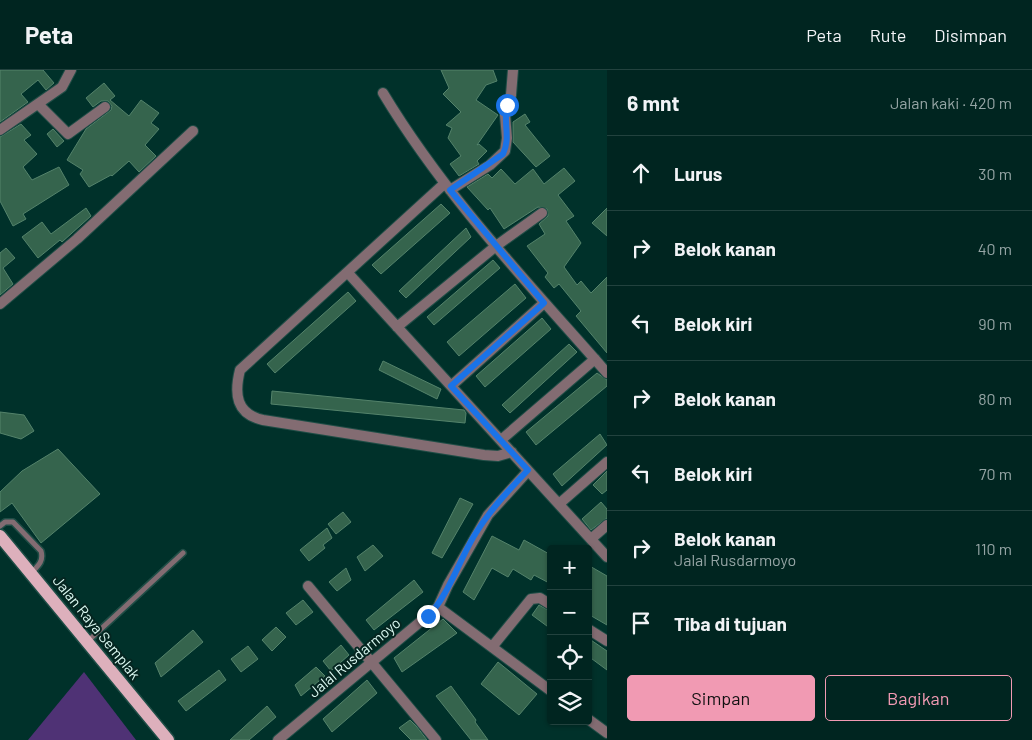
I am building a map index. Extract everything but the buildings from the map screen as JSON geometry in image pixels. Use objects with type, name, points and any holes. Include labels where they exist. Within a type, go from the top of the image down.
[{"type":"main road","name":"Jalan Raya Semplak","points":[[0,536],[32,572],[168,740]]},
{"type":"street","points":[[0,130],[39,105],[62,87],[71,70]]},
{"type":"street","points":[[512,452],[498,456],[484,455],[263,420],[244,412],[238,399],[236,386],[240,370],[348,273],[447,187],[490,165],[504,151],[507,138],[504,114],[512,95],[513,70]]},
{"type":"street","points":[[383,93],[447,187],[544,303],[607,373]]},
{"type":"street","points":[[39,105],[68,134],[105,107]]},
{"type":"street","points":[[0,304],[77,239],[193,132]]},
{"type":"street","points":[[397,327],[496,246],[542,213]]},
{"type":"street","points":[[348,273],[607,557]]},
{"type":"street","points":[[451,386],[544,303]]},
{"type":"street","points":[[501,440],[595,359]]},
{"type":"street","points":[[559,504],[606,466]]},
{"type":"street","name":"Jalal Rusdarmoyo","points":[[278,740],[438,607],[474,536],[492,509],[528,470]]},
{"type":"street","points":[[591,539],[607,525]]},
{"type":"street","points":[[308,586],[436,740]]},
{"type":"street","points":[[492,647],[531,599],[540,598],[547,602]]},
{"type":"street","points":[[438,607],[547,688]]},
{"type":"street","points":[[592,632],[607,641]]},
{"type":"street","points":[[592,722],[607,732]]},
{"type":"lane","points":[[0,526],[5,522],[13,522],[41,551],[40,564],[32,572]]},
{"type":"lane","points":[[88,641],[183,553]]},
{"type":"shaded area","points":[[84,672],[136,740],[28,740]]},
{"type":"route","points":[[428,616],[438,607],[474,536],[492,509],[528,470],[451,386],[544,303],[450,190],[490,165],[503,154],[507,138],[504,114],[507,105]]}]
